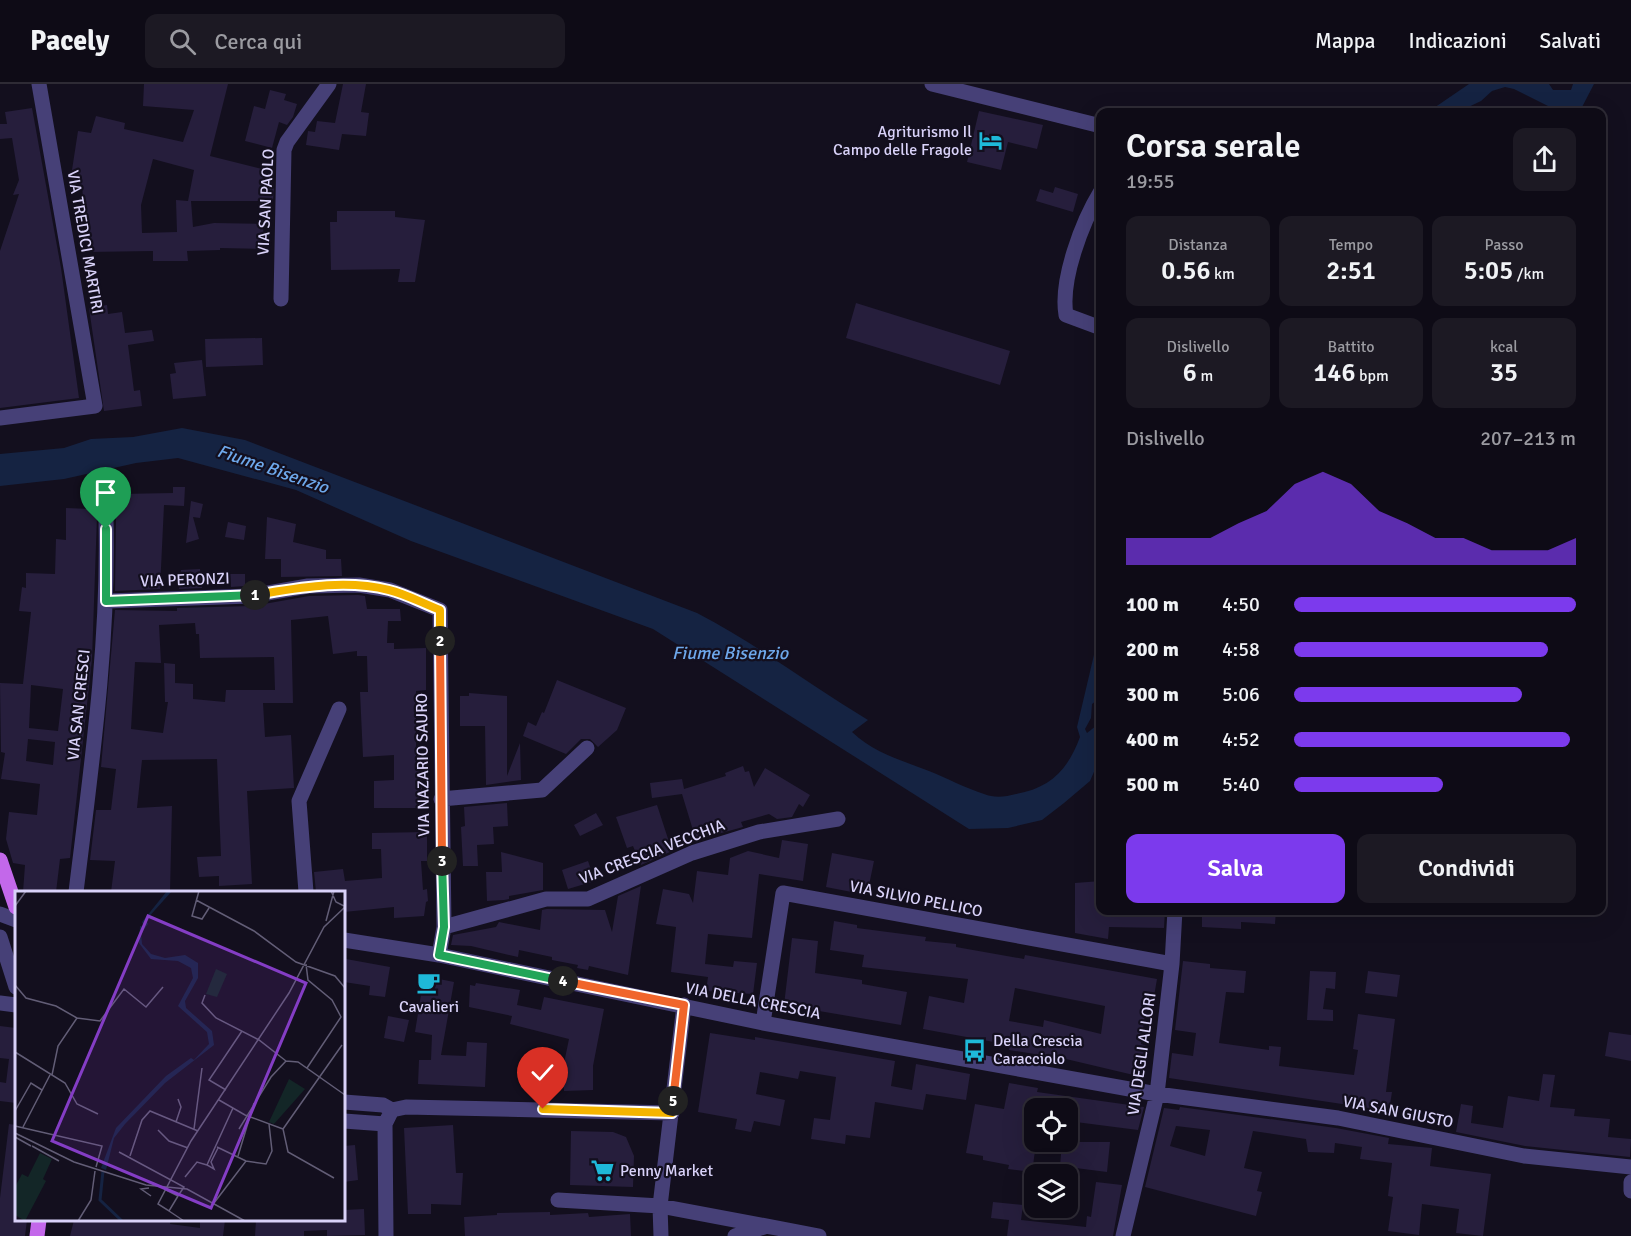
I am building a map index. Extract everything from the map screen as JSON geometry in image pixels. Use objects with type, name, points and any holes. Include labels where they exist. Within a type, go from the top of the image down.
[{"type":"main road","points":[[0,860],[15,904]]},
{"type":"main road","points":[[38,1236],[39,1221]]},
{"type":"street","name":"VIA TREDICI MARTIRI","points":[[0,418],[95,406],[39,84]]},
{"type":"street","name":"VIA SAN PAOLO","points":[[281,299],[284,150],[287,142],[329,84]]},
{"type":"street","points":[[932,84],[1096,125]]},
{"type":"street","points":[[1096,203],[1078,245],[1063,298],[1066,315],[1096,325]]},
{"type":"street","name":"VIA SAN CRESCI","points":[[76,891],[99,691],[106,601],[106,520]]},
{"type":"street","name":"VIA PERONZI","points":[[106,601],[250,596],[308,586],[359,585],[390,590],[440,610]]},
{"type":"street","name":"VIA NAZARIO SAURO","points":[[439,955],[444,927],[440,610]]},
{"type":"street","points":[[306,891],[299,801],[339,709]]},
{"type":"street","points":[[441,799],[542,790],[587,748]]},
{"type":"street","name":"VIA CRESCIA VECCHIA","points":[[444,927],[546,899],[588,899],[692,853],[759,832],[838,819]]},
{"type":"street","name":"VIA SILVIO PELLICO","points":[[763,1023],[783,893],[1172,964]]},
{"type":"street","points":[[0,914],[15,920]]},
{"type":"street","name":"VIA DEGLI ALLORI","points":[[1123,1236],[1157,1094],[1172,964],[1175,915]]},
{"type":"street","points":[[0,937],[15,984]]},
{"type":"street","name":"VIA DELLA CRESCIA","points":[[345,940],[439,955],[763,1023],[1157,1094]]},
{"type":"street","points":[[0,1003],[15,1005]]},
{"type":"street","points":[[661,1236],[660,1206],[684,1005]]},
{"type":"street","name":"VIA SAN GIUSTO","points":[[1157,1094],[1338,1118],[1524,1156],[1631,1167]]},
{"type":"street","points":[[345,1102],[383,1105],[388,1117],[386,1236]]},
{"type":"street","points":[[345,1120],[388,1117],[406,1107],[543,1114],[672,1113]]},
{"type":"street","points":[[1631,1182],[1631,1191]]},
{"type":"street","points":[[558,1200],[660,1206],[819,1236]]},
{"type":"street","points":[[735,1236],[768,1226]]},
{"type":"water","points":[[1469,84],[1549,84],[1553,90],[1571,90],[1573,84],[1594,84],[1582,108],[1552,108],[1514,89],[1505,87],[1492,91],[1481,101],[1466,108],[1434,108]]},
{"type":"water","name":"Fiume Bisenzio","points":[[182,428],[245,440],[697,613],[741,638],[868,720],[852,732],[869,745],[970,789],[992,796],[1008,796],[1039,787],[1056,776],[1070,759],[1080,737],[1077,727],[1096,646],[1096,701],[1092,704],[1091,718],[1085,729],[1087,733],[1096,726],[1096,767],[1090,781],[1042,820],[1008,828],[969,829],[653,629],[411,541],[296,490],[178,458],[136,463],[64,479],[0,486],[0,454],[64,448],[91,439],[133,437]]},
{"type":"building","points":[[144,84],[228,84],[210,156],[266,170],[264,175],[273,177],[271,187],[274,187],[273,201],[191,201],[193,227],[214,223],[263,224],[264,249],[220,248],[220,250],[187,251],[188,261],[153,261],[153,251],[87,252],[82,185],[70,183],[78,131],[91,133],[96,116],[125,123],[124,129],[183,142],[194,110],[143,106]],"holes":[[[153,159],[194,170],[188,201],[176,200],[177,232],[142,233],[141,205]]]},
{"type":"building","points":[[343,84],[366,84],[361,112],[369,113],[366,136],[342,134],[339,150],[306,145],[308,131],[315,132],[317,121],[335,123]]},
{"type":"building","points":[[270,90],[286,94],[284,100],[297,104],[293,117],[287,125],[279,122],[272,148],[245,141],[254,106],[265,109]]},
{"type":"building","points":[[32,108],[61,268],[79,398],[0,408],[0,251],[19,194],[13,195],[19,180],[12,138],[0,139],[0,124],[7,124],[5,112]]},
{"type":"building","name":"Agriturismo Il Campo delle Fragole","points":[[979,111],[1043,125],[1037,149],[1008,142],[1001,170],[967,162]]},
{"type":"building","points":[[1055,187],[1078,194],[1073,212],[1036,201],[1040,189],[1053,193]]},
{"type":"building","points":[[337,211],[395,211],[395,217],[425,220],[415,282],[398,282],[400,269],[331,270],[330,222],[337,222]]},
{"type":"building","points":[[856,303],[1010,351],[1000,385],[846,338]]},
{"type":"building","points":[[107,305],[108,314],[122,312],[125,333],[152,330],[154,341],[128,345],[134,391],[140,390],[142,406],[104,411],[89,308]]},
{"type":"building","points":[[262,338],[263,365],[206,367],[205,339]]},
{"type":"building","points":[[202,360],[206,396],[173,399],[170,374],[176,373],[174,363]]},
{"type":"building","points":[[173,487],[185,487],[184,506],[164,505],[160,589],[115,591],[116,519],[107,510],[97,516],[92,659],[70,858],[60,859],[56,891],[23,891],[25,865],[13,863],[6,839],[9,812],[37,815],[40,784],[1,779],[5,753],[1,752],[0,683],[23,684],[31,612],[19,611],[22,587],[26,588],[26,573],[55,574],[56,539],[66,540],[66,508],[114,510],[114,501],[120,502],[120,494],[173,493]],"holes":[[[31,685],[63,689],[58,731],[29,728]],[[28,739],[55,742],[53,765],[26,761]]]},
{"type":"building","points":[[191,501],[203,504],[200,518],[193,517],[199,539],[186,543]]},
{"type":"building","points":[[267,517],[296,524],[293,542],[326,550],[326,559],[341,559],[342,576],[281,577],[281,559],[265,559]]},
{"type":"building","points":[[228,522],[246,526],[244,540],[225,537]]},
{"type":"building","points":[[200,569],[202,588],[179,589],[181,570]]},
{"type":"building","points":[[230,574],[245,574],[245,586],[231,587]]},
{"type":"building","points":[[358,595],[365,596],[367,609],[400,609],[401,621],[388,621],[387,643],[394,643],[394,649],[426,648],[426,690],[416,691],[416,762],[422,762],[422,808],[374,808],[374,781],[394,780],[394,755],[363,757],[360,692],[368,692],[367,656],[357,656],[357,651],[333,654],[328,616],[291,620],[293,703],[263,703],[265,737],[291,735],[294,788],[247,791],[252,884],[219,886],[219,876],[199,877],[197,857],[221,856],[217,759],[142,760],[137,808],[172,806],[170,891],[111,891],[115,861],[90,860],[96,810],[111,810],[116,769],[101,767],[115,610],[177,611],[177,608],[252,606],[309,596]],"holes":[[[195,623],[196,634],[199,634],[200,658],[274,657],[275,690],[226,690],[225,702],[193,699],[193,684],[175,683],[175,664],[164,663],[165,702],[168,702],[163,733],[131,729],[135,662],[161,663],[159,625]]]},
{"type":"building","points":[[557,680],[626,708],[617,730],[598,747],[590,739],[581,739],[566,754],[523,736],[528,722],[536,726],[542,712],[544,713]]},
{"type":"building","points":[[469,693],[507,696],[507,776],[520,743],[521,780],[486,785],[485,726],[460,726],[460,696],[469,696]]},
{"type":"building","points":[[743,766],[745,772],[749,771],[754,787],[765,768],[810,795],[803,807],[799,804],[792,817],[777,819],[769,814],[741,822],[743,827],[696,840],[682,794],[652,798],[650,783],[682,779],[684,789],[726,776],[725,773]]},
{"type":"building","points":[[507,803],[508,826],[493,827],[494,844],[477,845],[478,866],[463,866],[461,827],[465,826],[464,807]]},
{"type":"building","points":[[657,805],[672,851],[641,865],[633,846],[627,848],[616,817]]},
{"type":"building","points":[[596,813],[603,825],[580,836],[574,825]]},
{"type":"building","points":[[427,832],[427,861],[421,861],[423,890],[427,889],[428,901],[424,916],[394,918],[394,907],[345,912],[345,891],[316,891],[314,872],[343,869],[345,881],[382,878],[381,849],[372,849],[372,833]]},
{"type":"building","points":[[782,840],[808,844],[803,881],[759,874],[752,938],[708,934],[705,964],[733,967],[734,961],[757,963],[753,994],[706,991],[708,977],[671,972],[676,927],[656,924],[663,889],[689,894],[693,903],[697,871],[728,875],[730,858],[748,851],[779,858]]},
{"type":"building","points":[[501,852],[543,863],[543,890],[509,896],[509,899],[504,900],[487,901],[486,872],[502,872]]},
{"type":"building","points":[[832,853],[874,861],[867,895],[826,887]]},
{"type":"building","points":[[588,861],[595,881],[568,889],[562,870]]},
{"type":"building","points":[[1096,881],[1096,915],[1165,915],[1164,928],[1109,927],[1108,939],[1075,933],[1075,883]]},
{"type":"building","points":[[641,886],[628,975],[589,966],[588,970],[577,968],[578,965],[519,950],[518,957],[471,946],[451,945],[453,935],[496,927],[499,922],[540,930],[542,910],[547,909],[605,910],[612,932],[618,896]]},
{"type":"building","points":[[1202,915],[1276,915],[1275,924],[1241,922],[1241,929],[1202,927]]},
{"type":"building","points":[[834,921],[857,925],[857,928],[926,937],[925,941],[956,944],[956,947],[1024,959],[1025,955],[1157,979],[1152,1008],[1146,1007],[1141,1044],[1147,1046],[1142,1077],[1066,1059],[1009,1050],[1010,1045],[923,1029],[929,996],[964,1003],[968,979],[862,967],[864,955],[830,950]],"holes":[[[1015,988],[1105,1006],[1101,1034],[1044,1020],[1043,1027],[1009,1021]]]},
{"type":"building","points":[[792,938],[818,941],[815,973],[862,980],[862,984],[907,992],[901,1025],[784,1005]]},
{"type":"building","points":[[346,959],[390,967],[385,997],[369,995],[370,986],[345,982]]},
{"type":"building","points":[[1183,961],[1210,964],[1210,968],[1246,971],[1244,993],[1226,992],[1219,1043],[1269,1050],[1269,1046],[1281,1047],[1279,1066],[1354,1075],[1358,1050],[1353,1049],[1358,1014],[1395,1019],[1386,1092],[1392,1092],[1389,1111],[1169,1078],[1172,1053],[1193,1056],[1196,1033],[1175,1030]]},
{"type":"building","points":[[1310,971],[1336,972],[1335,989],[1326,988],[1323,1009],[1333,1010],[1333,1021],[1307,1020]]},
{"type":"building","points":[[1368,971],[1400,975],[1397,997],[1365,993]]},
{"type":"building","points":[[424,976],[454,982],[441,1055],[466,1056],[467,1042],[487,1043],[485,1087],[418,1084],[419,1060],[431,1060],[432,1035],[415,1032]]},
{"type":"building","points":[[476,983],[520,990],[517,1005],[541,1010],[544,997],[604,1009],[593,1066],[593,1090],[564,1091],[563,1068],[569,1039],[510,1024],[512,1016],[469,1007],[470,985],[475,986]]},
{"type":"building","points":[[388,1016],[409,1020],[404,1042],[384,1038]]},
{"type":"building","points":[[0,1026],[15,1028],[15,1103],[0,1101],[0,1082],[6,1083],[9,1059],[0,1058]]},
{"type":"building","points":[[1609,1032],[1631,1035],[1631,1061],[1605,1056]]},
{"type":"building","points":[[710,1033],[755,1040],[755,1037],[895,1061],[891,1086],[912,1090],[916,1064],[970,1074],[966,1100],[926,1094],[923,1110],[875,1102],[870,1138],[846,1135],[845,1144],[811,1139],[814,1118],[830,1120],[836,1077],[800,1071],[798,1079],[760,1072],[756,1094],[785,1100],[780,1126],[754,1121],[751,1132],[735,1129],[737,1119],[698,1112]]},
{"type":"building","points":[[1543,1074],[1555,1075],[1550,1107],[1575,1109],[1574,1116],[1610,1119],[1608,1137],[1631,1139],[1630,1157],[1525,1146],[1456,1132],[1461,1104],[1473,1106],[1471,1123],[1503,1128],[1508,1096],[1539,1101]]},
{"type":"building","points":[[1009,1083],[1038,1088],[1037,1092],[1144,1107],[1138,1130],[1078,1122],[1078,1098],[1024,1098],[1024,1152],[1035,1152],[1033,1164],[1024,1164],[1024,1171],[1008,1169],[1009,1165],[983,1160],[983,1156],[966,1153],[975,1104],[1004,1109]]},
{"type":"building","points":[[1180,1107],[1336,1128],[1389,1138],[1388,1144],[1432,1148],[1430,1166],[1491,1174],[1483,1236],[1456,1233],[1459,1209],[1422,1204],[1419,1235],[1388,1231],[1393,1197],[1388,1196],[1392,1163],[1360,1159],[1362,1147],[1335,1143],[1334,1153],[1308,1152],[1306,1139],[1253,1131],[1244,1168],[1262,1172],[1257,1191],[1262,1192],[1256,1216],[1145,1187],[1164,1108],[1179,1110]],"holes":[[[1176,1126],[1210,1130],[1205,1156],[1170,1146]]]},
{"type":"building","points":[[9,1124],[15,1125],[15,1221],[27,1221],[25,1236],[0,1236],[0,1198]]},
{"type":"building","points":[[453,1125],[456,1173],[463,1173],[461,1205],[431,1204],[431,1214],[408,1214],[404,1128]]},
{"type":"building","name":"Penny Market","points":[[571,1131],[613,1132],[626,1137],[634,1156],[633,1187],[570,1185]]},
{"type":"building","points":[[1078,1142],[1110,1142],[1107,1172],[1078,1168],[1078,1164],[1060,1164],[1061,1154],[1044,1152],[1078,1152]]},
{"type":"building","points":[[355,1145],[358,1180],[345,1182],[345,1146]]},
{"type":"building","points":[[1096,1182],[1122,1185],[1113,1236],[1007,1236],[1009,1220],[991,1218],[993,1202],[1023,1205],[1021,1220],[1086,1227],[1087,1216],[1091,1217]]},
{"type":"building","points":[[364,1209],[365,1235],[327,1236],[327,1230],[304,1231],[304,1236],[255,1236],[256,1221],[345,1221],[345,1210]]},
{"type":"building","points":[[550,1212],[550,1215],[588,1213],[589,1217],[630,1214],[631,1236],[465,1236],[464,1217],[497,1215],[497,1213]]},
{"type":"building","points":[[74,1221],[171,1221],[170,1224],[200,1228],[200,1221],[225,1221],[223,1236],[70,1236]]},
{"type":"place","name":"Agriturismo Il Campo delle Fragole","points":[[990,141]]},
{"type":"place","name":"Cavalieri","points":[[429,982]]},
{"type":"place","name":"Della Crescia Caracciolo","points":[[975,1050]]},
{"type":"place","name":"Penny Market","points":[[602,1171]]},
{"type":"route","points":[[106,529],[106,601],[250,596],[308,586],[359,585],[390,590],[440,610],[444,927],[439,955],[684,1005],[672,1113],[543,1109]]}]
